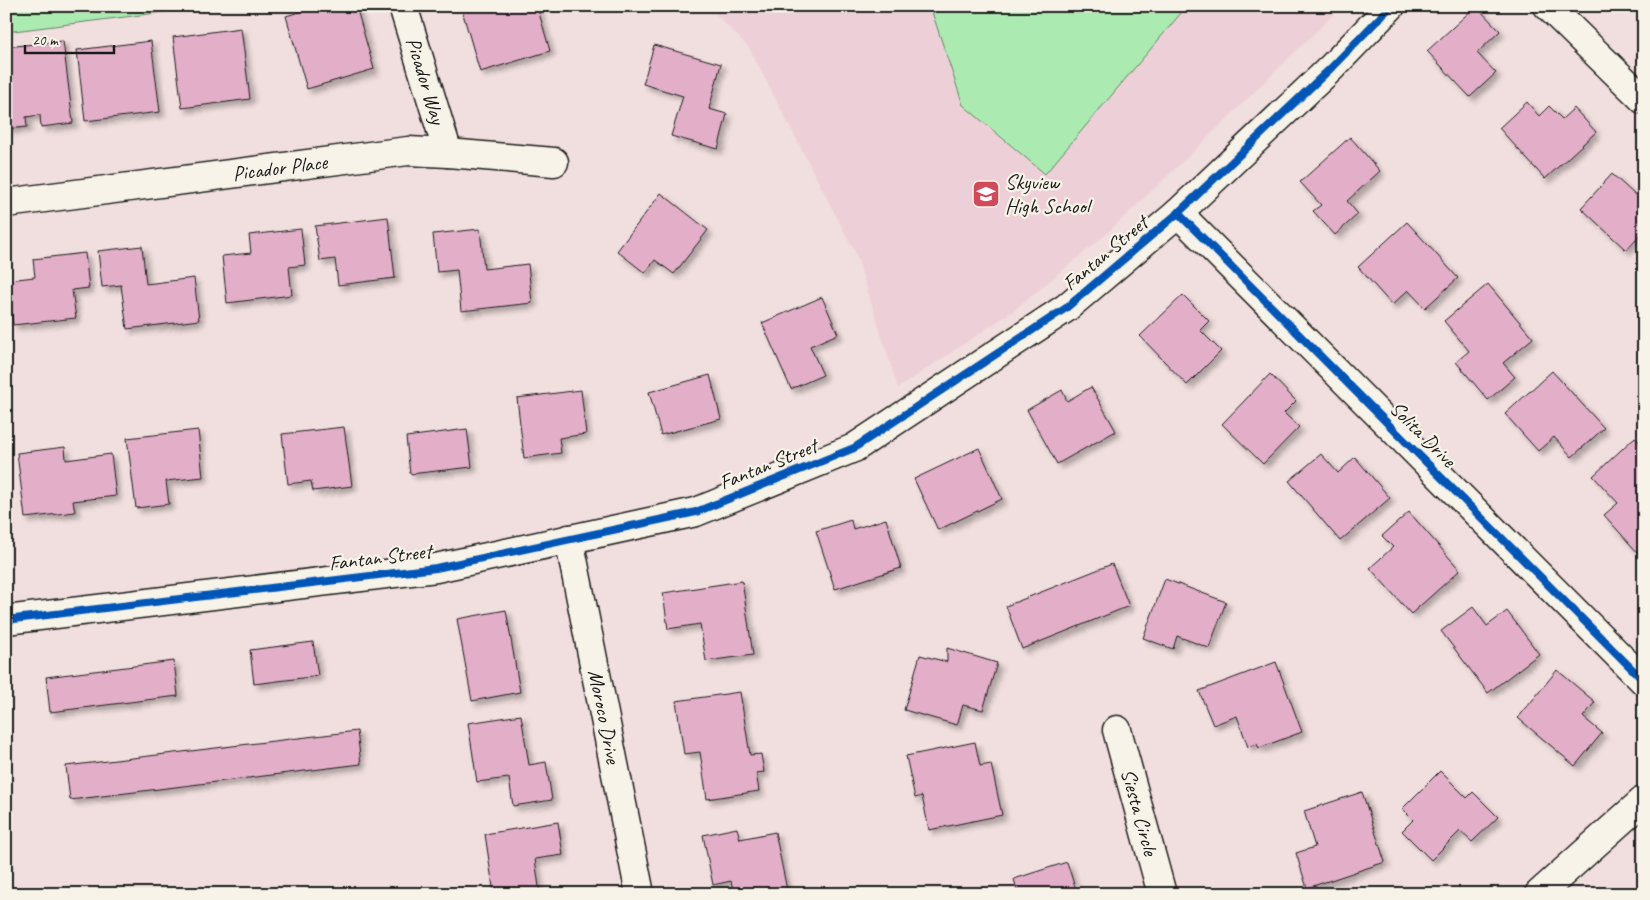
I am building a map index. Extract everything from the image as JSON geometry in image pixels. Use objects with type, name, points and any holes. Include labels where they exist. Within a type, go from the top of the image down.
[{"type":"street","name":"Picador Way","points":[[403,6],[448,153]]},
{"type":"street","name":"Fantan Street","points":[[6,620],[436,568],[696,512],[854,448],[1066,308],[1178,213],[1331,68],[1391,6]]},
{"type":"street","points":[[1548,6],[1644,100]]},
{"type":"street","name":"Picador Place","points":[[6,202],[408,151],[554,162]]},
{"type":"street","name":"Solita Drive","points":[[1178,213],[1644,681]]},
{"type":"street","name":"Moroco Drive","points":[[569,539],[640,894]]},
{"type":"street","name":"Siesta Circle","points":[[1117,730],[1162,894]]},
{"type":"street","points":[[1539,894],[1644,800]]},
{"type":"shaded area","name":"Skyview High School","points":[[708,6],[1342,6],[1104,236],[1013,311],[898,388],[856,254],[749,48]]},
{"type":"green space","points":[[6,6],[212,6],[6,32]]},
{"type":"green space","points":[[930,6],[1187,6],[1045,174],[963,105]]},
{"type":"building","points":[[320,6],[356,6],[374,69],[307,89],[286,16]]},
{"type":"building","points":[[537,6],[550,51],[480,72],[461,7]]},
{"type":"building","points":[[1476,6],[1500,31],[1477,53],[1496,73],[1470,97],[1427,51]]},
{"type":"building","points":[[241,28],[250,99],[182,108],[173,37]]},
{"type":"building","points":[[63,41],[73,123],[41,127],[40,115],[26,117],[27,127],[6,129],[6,47]]},
{"type":"building","points":[[151,41],[160,112],[85,121],[77,50]]},
{"type":"building","points":[[654,45],[721,64],[709,109],[727,114],[718,149],[671,136],[683,96],[643,84]]},
{"type":"building","points":[[1527,102],[1539,116],[1549,106],[1562,119],[1574,108],[1596,132],[1545,179],[1499,128]]},
{"type":"building","points":[[1350,137],[1380,171],[1347,201],[1358,214],[1335,235],[1313,211],[1321,205],[1300,182]]},
{"type":"building","points":[[1612,174],[1635,195],[1644,185],[1644,230],[1626,250],[1581,208]]},
{"type":"building","points":[[661,193],[708,230],[674,274],[655,260],[645,273],[617,251]]},
{"type":"building","points":[[388,217],[395,278],[338,285],[335,259],[320,261],[315,226]]},
{"type":"building","points":[[1407,222],[1458,278],[1425,308],[1408,290],[1392,305],[1358,267]]},
{"type":"building","points":[[301,229],[305,265],[289,267],[292,295],[227,303],[222,256],[251,253],[249,235]]},
{"type":"building","points":[[480,229],[484,269],[528,264],[532,303],[461,311],[457,270],[437,272],[433,234]]},
{"type":"building","points":[[142,246],[146,284],[194,278],[199,320],[127,329],[121,285],[102,287],[98,251]]},
{"type":"building","points":[[85,253],[89,288],[72,290],[76,318],[13,325],[8,280],[35,277],[33,259]]},
{"type":"building","points":[[1488,284],[1533,338],[1503,363],[1515,377],[1488,400],[1456,362],[1469,351],[1444,321]]},
{"type":"building","points":[[1183,295],[1209,321],[1200,330],[1221,351],[1187,385],[1140,336]]},
{"type":"building","points":[[822,297],[838,334],[810,346],[823,375],[791,389],[762,323]]},
{"type":"building","points":[[1552,371],[1604,428],[1572,457],[1554,437],[1538,451],[1505,414]]},
{"type":"building","points":[[1270,374],[1296,401],[1284,413],[1299,427],[1263,464],[1222,424]]},
{"type":"building","points":[[710,375],[721,419],[661,435],[649,392]]},
{"type":"building","points":[[1091,387],[1116,431],[1057,464],[1027,410],[1062,390],[1067,401]]},
{"type":"building","points":[[581,390],[586,434],[559,438],[561,453],[524,458],[517,398]]},
{"type":"building","points":[[344,427],[352,486],[313,491],[311,481],[288,484],[282,434]]},
{"type":"building","points":[[467,429],[472,467],[410,474],[406,437]]},
{"type":"building","points":[[198,430],[203,477],[166,481],[169,504],[136,508],[127,438]]},
{"type":"building","points":[[1635,437],[1644,447],[1644,548],[1638,553],[1604,515],[1618,503],[1593,476]]},
{"type":"building","points":[[65,447],[66,460],[111,454],[116,496],[73,501],[75,512],[25,518],[17,453]]},
{"type":"building","points":[[979,448],[1002,499],[938,530],[914,479]]},
{"type":"building","points":[[1321,454],[1338,473],[1355,457],[1390,498],[1340,541],[1289,481]]},
{"type":"building","points":[[1409,512],[1460,570],[1411,614],[1370,568],[1393,547],[1382,536]]},
{"type":"building","points":[[886,519],[901,568],[835,589],[816,531],[851,520],[853,529]]},
{"type":"building","points":[[1112,564],[1129,606],[1022,649],[1006,606]]},
{"type":"building","points":[[1165,579],[1226,602],[1209,648],[1177,636],[1173,649],[1143,638]]},
{"type":"building","points":[[742,581],[753,655],[706,661],[700,624],[668,629],[663,593]]},
{"type":"building","points":[[1473,607],[1487,626],[1507,611],[1539,654],[1488,693],[1441,631]]},
{"type":"building","points":[[506,610],[520,692],[472,701],[457,619]]},
{"type":"building","points":[[313,642],[318,676],[254,684],[250,650]]},
{"type":"building","points":[[947,648],[997,663],[983,710],[963,705],[957,725],[904,710],[920,655],[947,662]]},
{"type":"building","points":[[174,661],[178,696],[50,712],[46,677]]},
{"type":"building","points":[[1276,662],[1302,732],[1259,748],[1257,744],[1248,747],[1237,716],[1213,725],[1199,691]]},
{"type":"building","points":[[1557,670],[1595,702],[1583,717],[1602,733],[1575,766],[1518,718]]},
{"type":"building","points":[[740,692],[750,755],[761,754],[764,772],[756,773],[759,791],[707,799],[700,752],[684,754],[676,701]]},
{"type":"building","points":[[521,715],[529,765],[546,762],[552,800],[513,806],[509,778],[477,782],[468,723]]},
{"type":"building","points":[[357,731],[361,764],[70,800],[66,766]]},
{"type":"building","points":[[975,742],[980,766],[991,764],[1002,815],[929,830],[922,796],[915,798],[906,756]]},
{"type":"building","points":[[1440,771],[1467,798],[1473,792],[1498,817],[1472,842],[1460,831],[1431,860],[1402,831],[1413,820],[1402,809]]},
{"type":"building","points":[[1362,792],[1385,862],[1307,888],[1296,853],[1315,847],[1304,811]]},
{"type":"building","points":[[558,822],[563,855],[535,859],[540,894],[494,894],[485,834]]},
{"type":"building","points":[[737,828],[740,839],[775,832],[787,890],[769,894],[734,894],[731,881],[713,885],[703,835]]},
{"type":"building","points":[[1067,862],[1077,894],[1018,894],[1014,879]]},
{"type":"cycle path","points":[[6,620],[436,568],[696,512],[854,448],[1066,308],[1178,213],[1331,68],[1391,6]]},
{"type":"cycle path","points":[[1178,213],[1644,681]]},
{"type":"place","name":"Skyview High School","points":[[986,194]]}]
